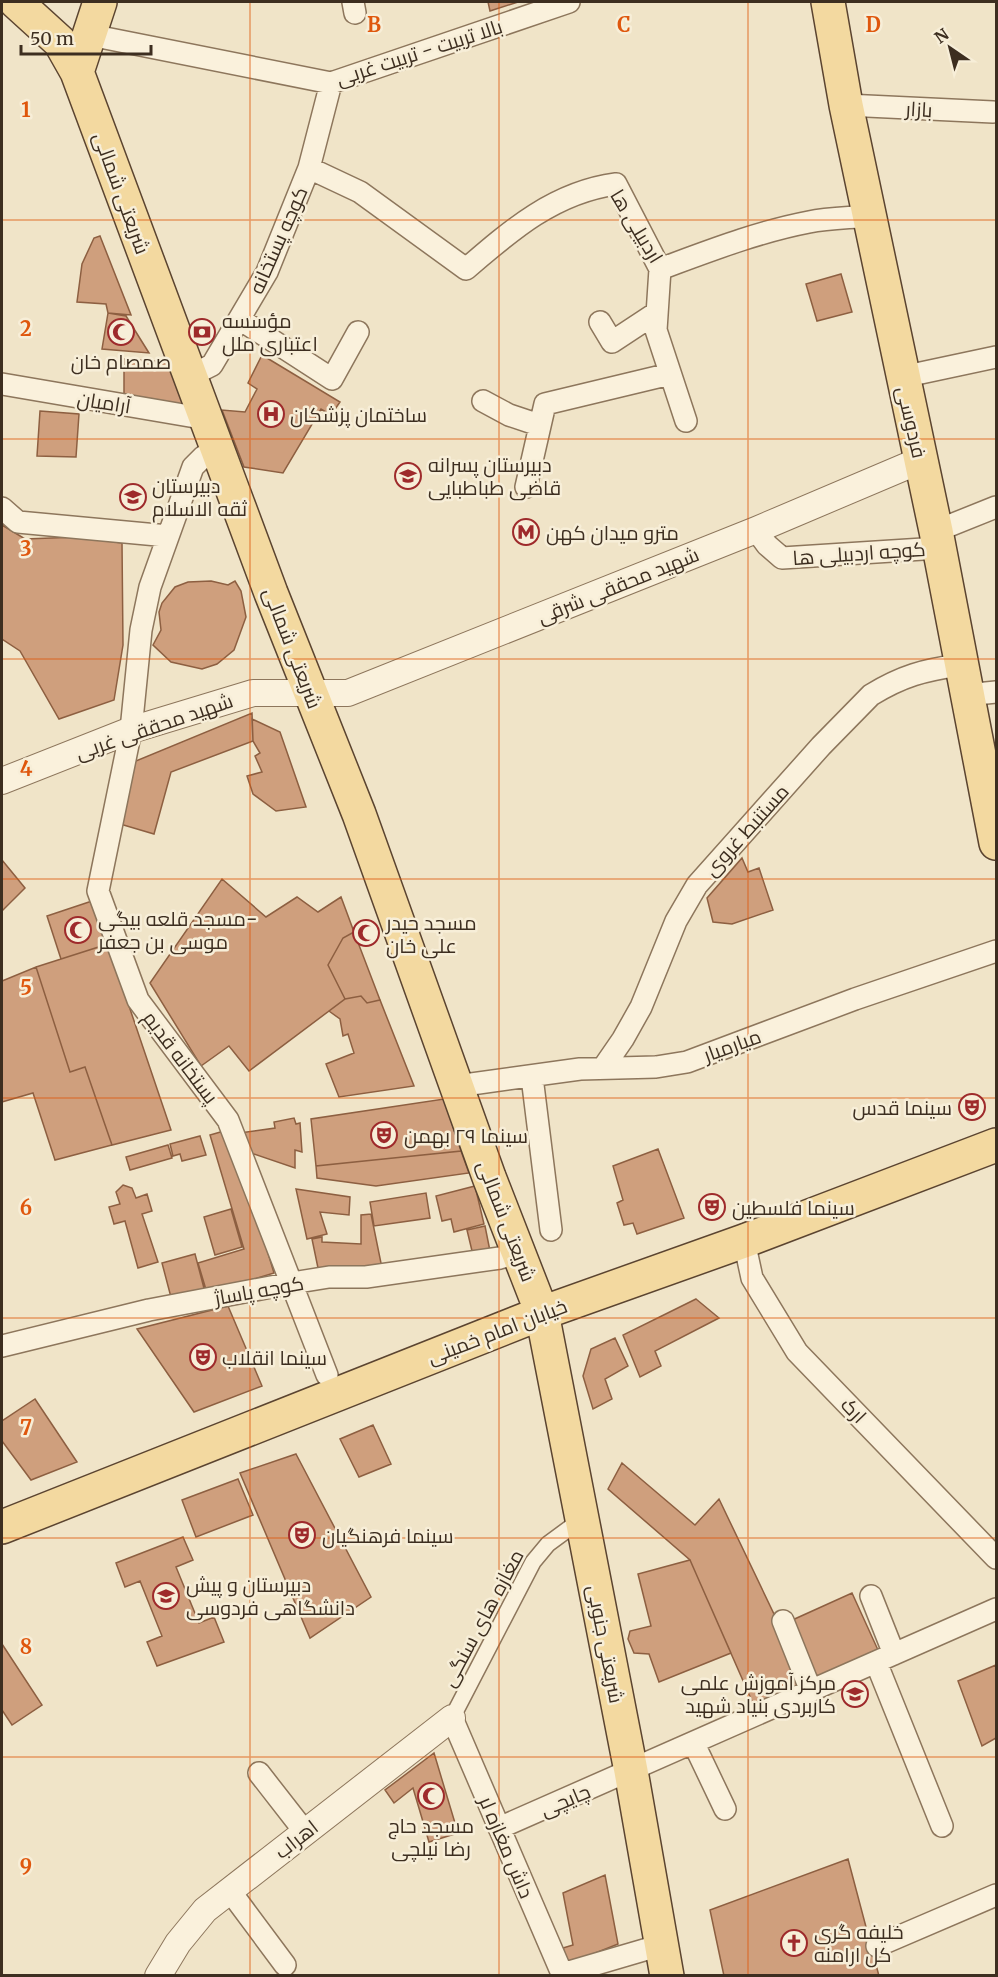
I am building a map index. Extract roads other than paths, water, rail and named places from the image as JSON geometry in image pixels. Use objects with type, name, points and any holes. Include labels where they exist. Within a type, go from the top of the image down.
[{"type":"main road","name":"شریعتی شمالی","points":[[16,2],[60,42],[77,72],[310,694],[359,814],[456,1086],[542,1313]]},
{"type":"main road","points":[[77,72],[100,2]]},
{"type":"main road","name":"فردوسی","points":[[828,2],[846,105],[902,377],[937,539],[974,684],[990,784],[996,843]]},
{"type":"main road","name":"خیابان امام خمینی","points":[[2,1527],[542,1313],[744,1242],[996,1145]]},
{"type":"main road","name":"شریعتی جنوبی","points":[[542,1313],[631,1772],[664,1960]]},
{"type":"street","name":"بالا تربیت - تربیت غربی","points":[[90,35],[331,83],[569,2]]},
{"type":"street","name":"کوچه پستخانه","points":[[190,376],[212,365],[241,320],[267,272],[309,168],[331,83]]},
{"type":"street","name":"بازار","points":[[846,105],[993,112]]},
{"type":"street","name":"اردبیلی ها","points":[[309,168],[360,192],[466,269],[522,222],[550,205],[573,194],[616,184],[660,269],[736,240],[811,221],[869,216]]},
{"type":"street","points":[[660,269],[656,330],[686,422]]},
{"type":"street","points":[[600,322],[612,342],[656,313]]},
{"type":"street","points":[[241,320],[332,379],[358,332]]},
{"type":"street","points":[[902,377],[996,357]]},
{"type":"street","points":[[526,487],[545,404],[669,374]]},
{"type":"street","name":"آرامیان","points":[[2,384],[213,433]]},
{"type":"street","points":[[483,401],[509,415],[539,425]]},
{"type":"street","name":"پستخانه قدیم","points":[[213,433],[203,457],[193,467],[150,588],[141,630],[131,730],[98,891],[138,1000],[228,1120],[327,1375]]},
{"type":"street","name":"شهید محققی شرقی","points":[[310,694],[348,693],[756,530],[921,460]]},
{"type":"street","points":[[937,539],[996,507]]},
{"type":"street","points":[[2,508],[18,522],[168,536]]},
{"type":"street","name":"کوچه اردبیلی ها","points":[[756,530],[767,545],[782,558],[937,539]]},
{"type":"street","name":"مستنبط غروی","points":[[603,1068],[623,1040],[640,1007],[685,902],[717,861],[871,695],[895,680],[921,670],[974,684]]},
{"type":"street","name":"شهید محققی غربی","points":[[2,781],[131,730],[253,693],[310,694]]},
{"type":"street","name":"میارمیار","points":[[456,1086],[603,1068],[656,1067],[687,1062],[855,999],[996,951]]},
{"type":"street","points":[[532,1077],[551,1230]]},
{"type":"street","name":"ارک","points":[[744,1242],[752,1278],[797,1352],[996,1558]]},
{"type":"street","name":"کوچه پاساژ","points":[[2,1346],[139,1312],[292,1283],[329,1277],[366,1277],[500,1258],[518,1253]]},
{"type":"street","name":"مغازه های سنگی","points":[[452,1718],[533,1562],[548,1544],[582,1519]]},
{"type":"street","points":[[871,1596],[885,1658],[942,1826]]},
{"type":"street","points":[[631,1772],[996,1609]]},
{"type":"street","points":[[783,1621],[811,1691]]},
{"type":"street","name":"داش مغازه لر","points":[[452,1718],[563,1975]]},
{"type":"street","name":"اهراب","points":[[158,1976],[178,1943],[205,1910],[452,1718]]},
{"type":"street","points":[[694,1743],[725,1809]]},
{"type":"street","name":"چایچی","points":[[499,1828],[631,1772]]},
{"type":"street","points":[[259,1773],[305,1832]]},
{"type":"street","points":[[230,1891],[285,1965]]},
{"type":"street","points":[[877,1946],[996,1894]]},
{"type":"street","points":[[563,1975],[664,1960]]},
{"type":"place","name":"صمصام خان","points":[[121,332]]},
{"type":"place","name":"مؤسسه اعتباری ملل","points":[[202,332]]},
{"type":"place","name":"ساختمان پزشکان","points":[[271,414]]},
{"type":"place","name":"دبیرستان پسرانه قاضی طباطبایی","points":[[408,476]]},
{"type":"place","name":"دبیرستان ثقه الاسلام","points":[[133,497]]},
{"type":"place","name":"مترو میدان کهن","points":[[526,532]]},
{"type":"place","name":"مسجد قلعه بیگی- موسی بن جعفر","points":[[78,930]]},
{"type":"place","name":"مسجد حیدر علی خان","points":[[366,933]]},
{"type":"place","name":"سینما قدس","points":[[972,1107]]},
{"type":"place","name":"سینما ۲۹ بهمن","points":[[384,1135]]},
{"type":"place","name":"سینما فلسطین","points":[[712,1207]]},
{"type":"place","name":"سینما انقلاب","points":[[203,1357]]},
{"type":"place","name":"سینما فرهنگیان","points":[[302,1535]]},
{"type":"place","name":"دبیرستان و پیش دانشگاهی فردوسی","points":[[166,1596]]},
{"type":"place","name":"مرکز آموزش علمی کاربردی بنیاد شهید","points":[[855,1694]]},
{"type":"place","name":"مسجد حاج رضا نیلچی","points":[[431,1796]]},
{"type":"place","name":"خلیفه گری کل ارامنه","points":[[794,1943]]}]
